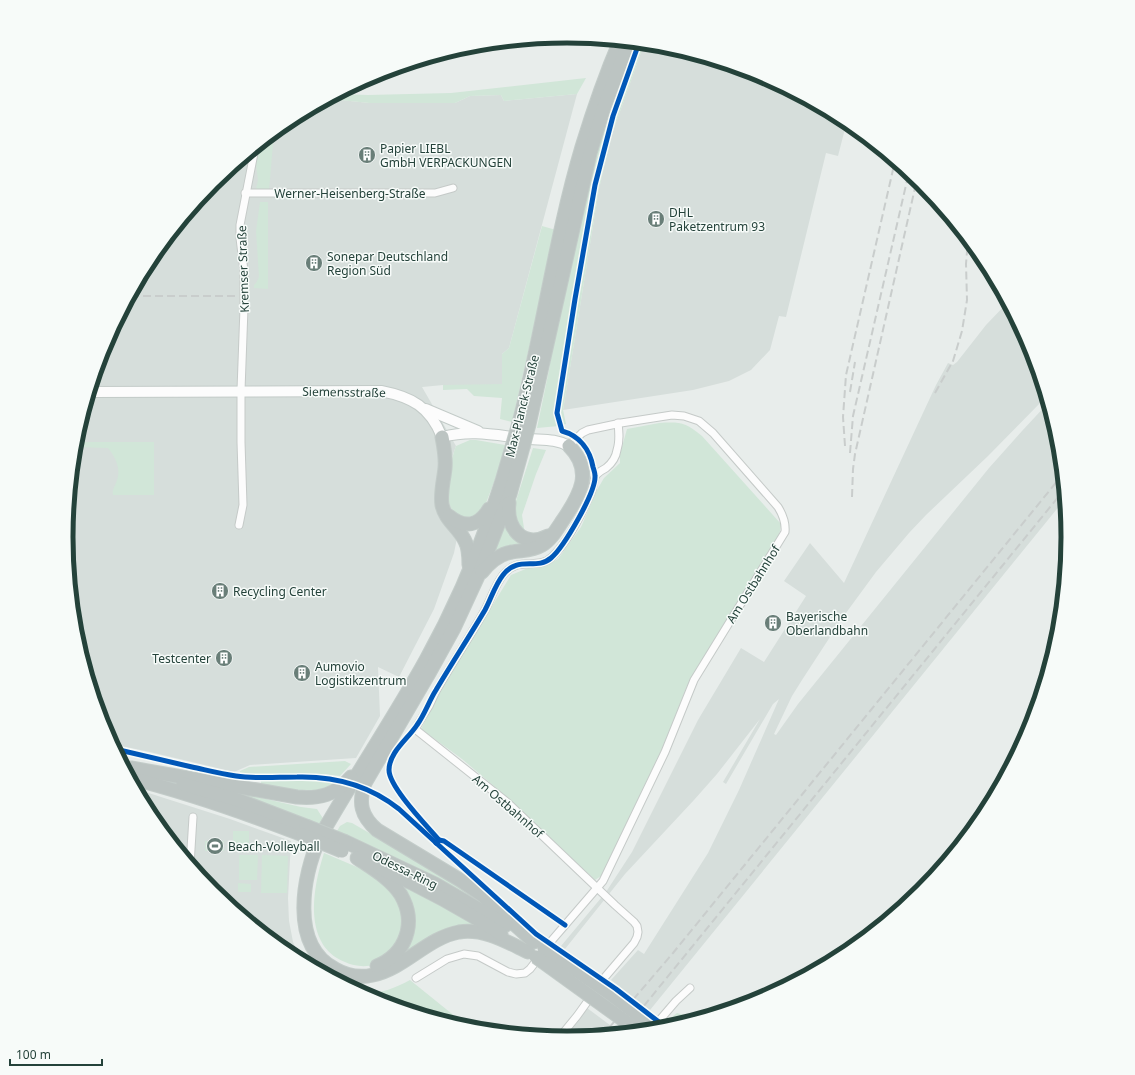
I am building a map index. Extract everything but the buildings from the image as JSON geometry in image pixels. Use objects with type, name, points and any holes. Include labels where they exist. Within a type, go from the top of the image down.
[{"type":"highway","name":"Max-Planck-Straße","points":[[524,423],[568,200],[597,100],[618,46]]},
{"type":"highway","name":"Max-Planck-Straße","points":[[404,716],[454,628],[504,492],[524,423],[590,153],[604,107],[628,47]]},
{"type":"highway","points":[[442,437],[445,466],[442,504],[448,519],[461,533],[466,542],[474,573],[498,557],[511,552],[541,546],[548,541],[555,532],[578,498],[582,483],[583,472],[579,458],[569,446]]},
{"type":"highway","points":[[445,512],[454,520],[464,524],[473,524],[480,521],[504,492]]},
{"type":"highway","points":[[504,492],[509,520],[512,528],[517,534],[533,540],[546,537],[555,532]]},
{"type":"highway","name":"Max-Planck-Straße","points":[[371,752],[427,659],[474,573]]},
{"type":"highway","points":[[357,858],[376,871],[394,887],[401,895],[408,914],[406,938],[401,947],[394,956],[385,963],[374,968],[360,969],[349,967],[331,958],[322,949],[318,942],[312,919],[310,892],[321,853],[332,829],[361,781],[404,716]]},
{"type":"highway","points":[[404,716],[365,783],[361,793],[362,809],[367,820],[377,830],[482,895],[536,950]]},
{"type":"highway","points":[[371,752],[320,837],[306,877],[304,906],[305,920],[312,944],[322,961],[348,975],[364,977],[374,975],[394,967],[440,939],[459,932],[470,931],[493,936],[536,950]]},
{"type":"highway","points":[[132,772],[297,797],[321,797],[332,793],[343,786],[371,752]]},
{"type":"highway","name":"Odessa-Ring","points":[[133,773],[177,791],[304,830],[435,884],[483,910],[634,1028]]},
{"type":"highway","name":"Odessa-Ring","points":[[344,847],[357,858],[433,894],[536,950],[612,996],[651,1025]]},
{"type":"street","name":"Kremser Straße","points":[[241,390],[244,271],[240,225],[253,156]]},
{"type":"street","name":"Werner-Heisenberg-Straße","points":[[245,193],[435,193],[453,188]]},
{"type":"street","name":"Siemensstraße","points":[[95,392],[241,390],[381,391],[399,394],[421,406],[434,421],[442,437]]},
{"type":"street","points":[[239,525],[243,506],[241,390]]},
{"type":"street","points":[[421,406],[480,432]]},
{"type":"street","name":"Am Ostbahnhof","points":[[416,978],[447,959],[464,954],[478,956],[508,972],[516,974],[525,973],[530,969],[553,939],[603,881],[665,752],[694,680],[783,536],[785,526],[784,518],[778,507],[713,433],[699,421],[684,416],[672,415],[618,423],[588,430],[582,433],[569,446]]},
{"type":"street","name":"Am Ostbahnhof","points":[[564,1032],[605,977],[634,943],[637,936],[637,926],[508,803],[415,729],[429,706],[435,692],[486,609],[507,570],[520,564],[537,564],[545,562],[552,557],[567,538],[592,491],[596,476],[607,467],[614,458],[617,451],[620,434],[618,423]]},
{"type":"street","points":[[442,437],[456,433],[480,432],[531,439],[554,440],[569,446]]},
{"type":"street","points":[[190,857],[193,816]]},
{"type":"street","points":[[657,1023],[676,1000],[690,988]]},
{"type":"shaded area","points":[[642,49],[695,60],[726,69],[757,81],[815,109],[845,128],[838,156],[826,153],[786,317],[779,316],[770,350],[751,370],[729,381],[693,390],[563,410],[599,189],[611,137]]},
{"type":"shaded area","points":[[577,94],[509,348],[502,354],[502,385],[443,385],[422,387],[456,446],[452,457],[461,518],[454,553],[434,609],[399,677],[378,667],[380,716],[356,758],[250,765],[234,772],[119,746],[99,696],[83,634],[77,602],[74,570],[74,505],[77,473],[83,441],[99,379],[124,319],[139,290],[175,236],[218,188],[266,145],[320,109],[338,100],[370,103],[455,103],[470,96],[501,95],[504,101]]},
{"type":"shaded area","points":[[1004,306],[1024,348],[1042,401],[988,456],[926,515],[876,572],[843,617],[802,680],[792,696],[774,734],[776,735],[798,704],[989,468],[1044,407],[1058,473],[1061,504],[650,1010],[611,980],[638,950],[644,954],[708,853],[739,790],[779,699],[773,704],[726,784],[723,782],[760,719],[717,774],[625,874],[565,949],[561,946],[606,892],[632,852],[698,720],[741,648],[764,662],[806,596],[784,581],[810,543],[844,583],[936,385],[948,363],[953,365],[957,362],[986,325]]},
{"type":"shaded area","points":[[143,791],[230,819],[291,841],[288,898],[289,921],[293,942],[298,952],[266,930],[218,887],[175,839]]},
{"type":"shaded area","points":[[587,1008],[616,1030],[600,1031],[566,1032]]},
{"type":"green space","points":[[632,47],[636,48],[621,88],[598,165],[555,411],[559,426],[537,428],[554,338],[594,154]]},
{"type":"green space","points":[[639,48],[642,49],[611,137],[599,189],[563,410],[566,424],[562,425],[558,413],[590,219],[610,129]]},
{"type":"green space","points":[[586,78],[577,94],[504,101],[501,95],[470,96],[455,103],[370,103],[338,100],[348,94],[451,93]]},
{"type":"green space","points":[[273,140],[269,190],[256,189],[258,180],[255,157],[256,153]]},
{"type":"green space","points":[[260,202],[268,202],[268,289],[254,288],[254,285],[259,277],[256,231]]},
{"type":"green space","points":[[542,226],[556,230],[512,422],[500,419],[502,398],[474,396],[467,389],[443,390],[443,385],[502,384],[502,354],[509,348]]},
{"type":"green space","points":[[659,423],[677,423],[686,425],[702,436],[781,524],[777,541],[687,686],[662,749],[601,876],[595,880],[502,793],[462,759],[421,729],[447,679],[511,575],[528,568],[545,566],[558,559],[581,527],[597,490],[604,478],[620,463],[620,454],[627,429]]},
{"type":"green space","points":[[470,440],[505,445],[502,461],[483,511],[468,520],[459,516],[450,506],[448,498],[448,480],[451,461],[456,446]]},
{"type":"green space","points":[[83,442],[154,442],[154,495],[113,495],[113,490],[118,478],[118,469],[116,460],[108,448],[82,447]]},
{"type":"green space","points":[[533,448],[546,450],[522,515],[525,535],[519,532],[513,510]]},
{"type":"green space","points":[[505,522],[532,542],[493,555]]},
{"type":"green space","points":[[345,761],[351,764],[340,776],[323,774],[240,773],[240,771],[249,767]]},
{"type":"green space","points":[[313,780],[342,784],[317,793],[261,787],[261,781]]},
{"type":"green space","points":[[248,795],[301,807],[317,809],[324,820],[322,825],[246,797]]},
{"type":"green space","points":[[347,822],[352,823],[466,889],[482,901],[481,905],[399,861],[337,831],[340,826]]},
{"type":"green space","points":[[233,831],[249,831],[249,851],[233,851]]},
{"type":"green space","name":"Beach-Volleyball","points":[[205,841],[224,841],[224,851],[205,851]]},
{"type":"green space","points":[[324,853],[371,873],[389,885],[404,912],[399,945],[375,964],[364,966],[345,962],[331,954],[322,943],[314,914],[314,898]]},
{"type":"green space","points":[[239,855],[258,855],[257,880],[239,880]]},
{"type":"green space","points":[[262,855],[288,856],[287,893],[261,893]]},
{"type":"green space","points":[[398,881],[479,925],[395,959],[406,946]]},
{"type":"green space","points":[[238,883],[251,884],[251,892],[238,892]]},
{"type":"green space","points":[[410,980],[459,1019],[409,1006],[375,993],[398,986]]},
{"type":"green space","points":[[677,1013],[686,1017],[669,1021],[668,1020]]},
{"type":"railway","points":[[845,446],[843,417],[846,375],[894,166]]},
{"type":"railway","points":[[850,453],[853,416],[907,179]]},
{"type":"railway","points":[[852,497],[855,454],[915,186]]},
{"type":"railway","points":[[935,393],[953,361],[962,331],[967,300],[966,264],[967,247]]},
{"type":"railway","points":[[136,296],[236,296]]},
{"type":"railway","points":[[850,392],[855,362]]},
{"type":"railway","points":[[607,1030],[673,953],[1059,479]]},
{"type":"railway","points":[[625,1029],[1060,495]]},
{"type":"cycle path","points":[[436,843],[439,840],[395,786],[389,770],[392,757],[420,721],[434,694],[485,610],[500,579],[509,569],[515,566],[545,562],[557,552],[578,519],[594,484],[595,473],[587,449],[574,436],[562,431],[557,413],[595,185],[613,116],[637,48]]},
{"type":"cycle path","points":[[122,751],[236,776],[259,778],[311,777],[338,780],[364,788],[376,794],[399,809],[536,934],[616,989],[660,1023]]},
{"type":"cycle path","points":[[439,840],[444,841],[565,925]]},
{"type":"place","name":"Papier LIEBL GmbH VERPACKUNGEN","points":[[367,155]]},
{"type":"place","name":"DHL Paketzentrum 93","points":[[656,219]]},
{"type":"place","name":"Sonepar Deutschland Region Süd","points":[[314,263]]},
{"type":"place","name":"Recycling Center","points":[[220,591]]},
{"type":"place","name":"Bayerische Oberlandbahn","points":[[773,623]]},
{"type":"place","name":"Testcenter","points":[[224,658]]},
{"type":"place","name":"Aumovio Logistikzentrum","points":[[302,673]]},
{"type":"place","name":"Beach-Volleyball","points":[[215,846]]}]
